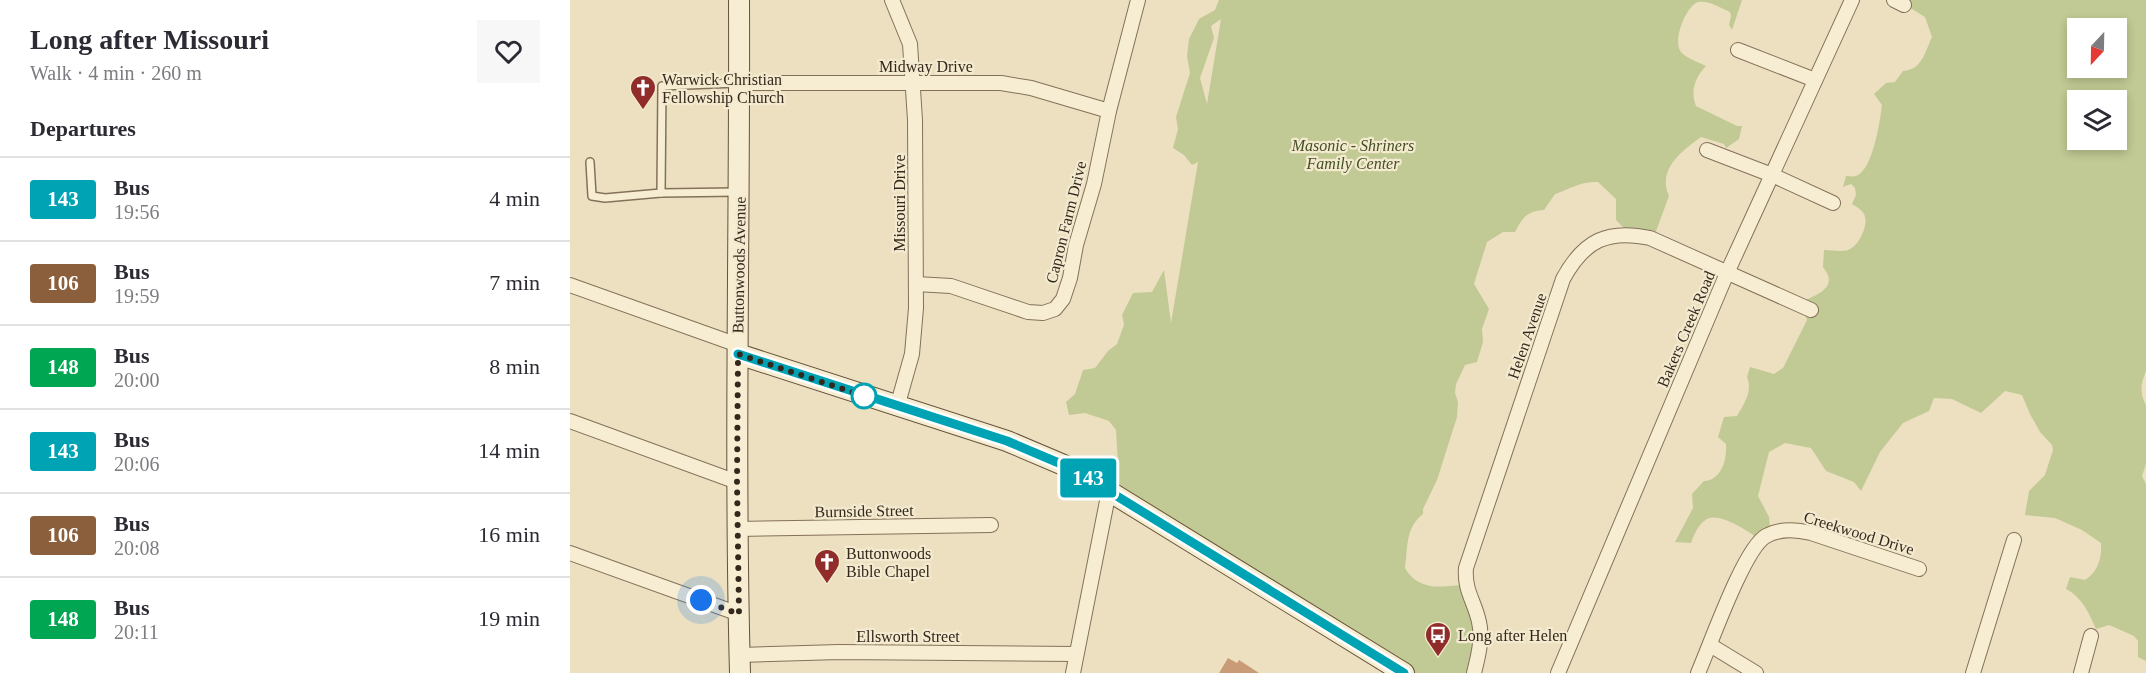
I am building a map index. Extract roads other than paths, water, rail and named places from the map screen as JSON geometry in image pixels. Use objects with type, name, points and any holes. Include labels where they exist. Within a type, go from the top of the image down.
[{"type":"street","name":"Buttonwoods Avenue","points":[[739,0],[737,529],[740,664]]},
{"type":"street","name":"Missouri Drive","points":[[892,0],[909,44],[913,83],[916,284],[912,354],[897,406]]},
{"type":"street","name":"Capron Farm Drive","points":[[916,284],[951,286],[1028,312],[1043,313],[1055,309],[1063,299],[1094,184],[1109,111],[1138,0]]},
{"type":"street","name":"Bakers Creek Road","points":[[1558,673],[1727,273],[1852,0]]},
{"type":"street","points":[[1738,50],[1815,80]]},
{"type":"street","name":"Midway Drive","points":[[740,83],[1000,83],[1031,88],[1109,111]]},
{"type":"street","points":[[1707,150],[1772,175],[1833,203]]},
{"type":"street","name":"Helen Avenue","points":[[1474,673],[1479,652],[1480,624],[1468,595],[1466,568],[1563,279],[1583,250],[1610,236],[1630,234],[1650,238],[1810,310]]},
{"type":"street","points":[[570,285],[738,350],[897,406],[1007,441],[1073,469],[1404,673]]},
{"type":"street","points":[[570,421],[737,482]]},
{"type":"street","points":[[1073,673],[1109,491]]},
{"type":"street","name":"Burnside Street","points":[[737,529],[991,525]]},
{"type":"street","name":"Creekwood Drive","points":[[1698,673],[1746,559],[1763,537],[1779,530],[1811,533],[1919,569]]},
{"type":"street","points":[[1973,673],[2013,540]]},
{"type":"street","points":[[570,553],[739,614]]},
{"type":"street","points":[[2081,673],[2091,636]]},
{"type":"street","points":[[1710,645],[1756,673]]},
{"type":"street","name":"Ellsworth Street","points":[[740,664],[839,652],[1076,654]]},
{"type":"lane","points":[[661,193],[662,86],[740,83]]},
{"type":"lane","points":[[590,162],[592,196],[605,198],[661,193],[740,192]]},
{"type":"place","name":"Warwick Christian Fellowship Church","points":[[643,111]]},
{"type":"place","name":"Buttonwoods Bible Chapel","points":[[827,585]]},
{"type":"place","name":"Long after Helen","points":[[1438,658]]},
{"type":"park label","name":"Masonic - Shriners Family Center","points":[[1353,154]]}]
